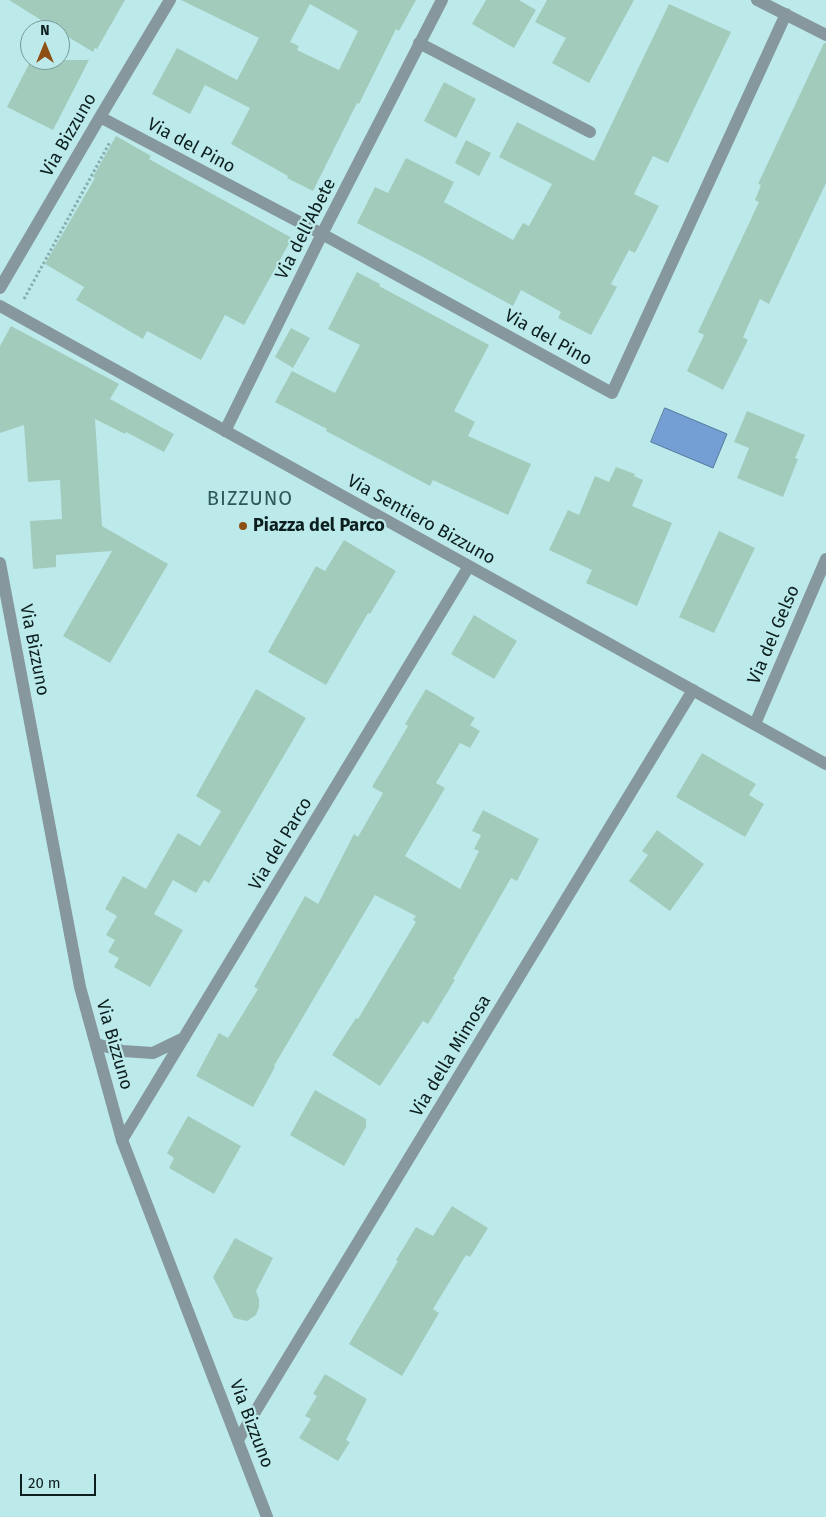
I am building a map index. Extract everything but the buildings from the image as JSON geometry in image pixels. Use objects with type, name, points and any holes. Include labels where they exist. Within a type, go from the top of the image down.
[{"type":"street","name":"Via Bizzuno","points":[[0,288],[170,0]]},
{"type":"street","name":"Via dell'Abete","points":[[225,431],[322,234],[442,0]]},
{"type":"street","points":[[757,0],[826,35]]},
{"type":"street","name":"Via del Pino","points":[[100,117],[322,234],[612,393],[786,14]]},
{"type":"street","points":[[420,43],[590,132]]},
{"type":"street","name":"Via Sentiero Bizzuno","points":[[0,306],[826,764]]},
{"type":"street","name":"Via del Gelso","points":[[755,724],[826,559]]},
{"type":"street","name":"Via Bizzuno","points":[[0,563],[80,987],[122,1140],[267,1517]]},
{"type":"street","name":"Via del Parco","points":[[122,1140],[469,566]]},
{"type":"street","name":"Via della Mimosa","points":[[238,1440],[693,690]]},
{"type":"street","points":[[96,1044],[123,1051],[153,1052],[184,1038]]},
{"type":"path","points":[[15,315],[119,128]]},
{"type":"water","points":[[665,408],[727,434],[713,468],[651,442]]},
{"type":"place","name":"Piazza del Parco","points":[[243,526]]},
{"type":"district","name":"BIZZUNO","points":[[250,499]]}]
